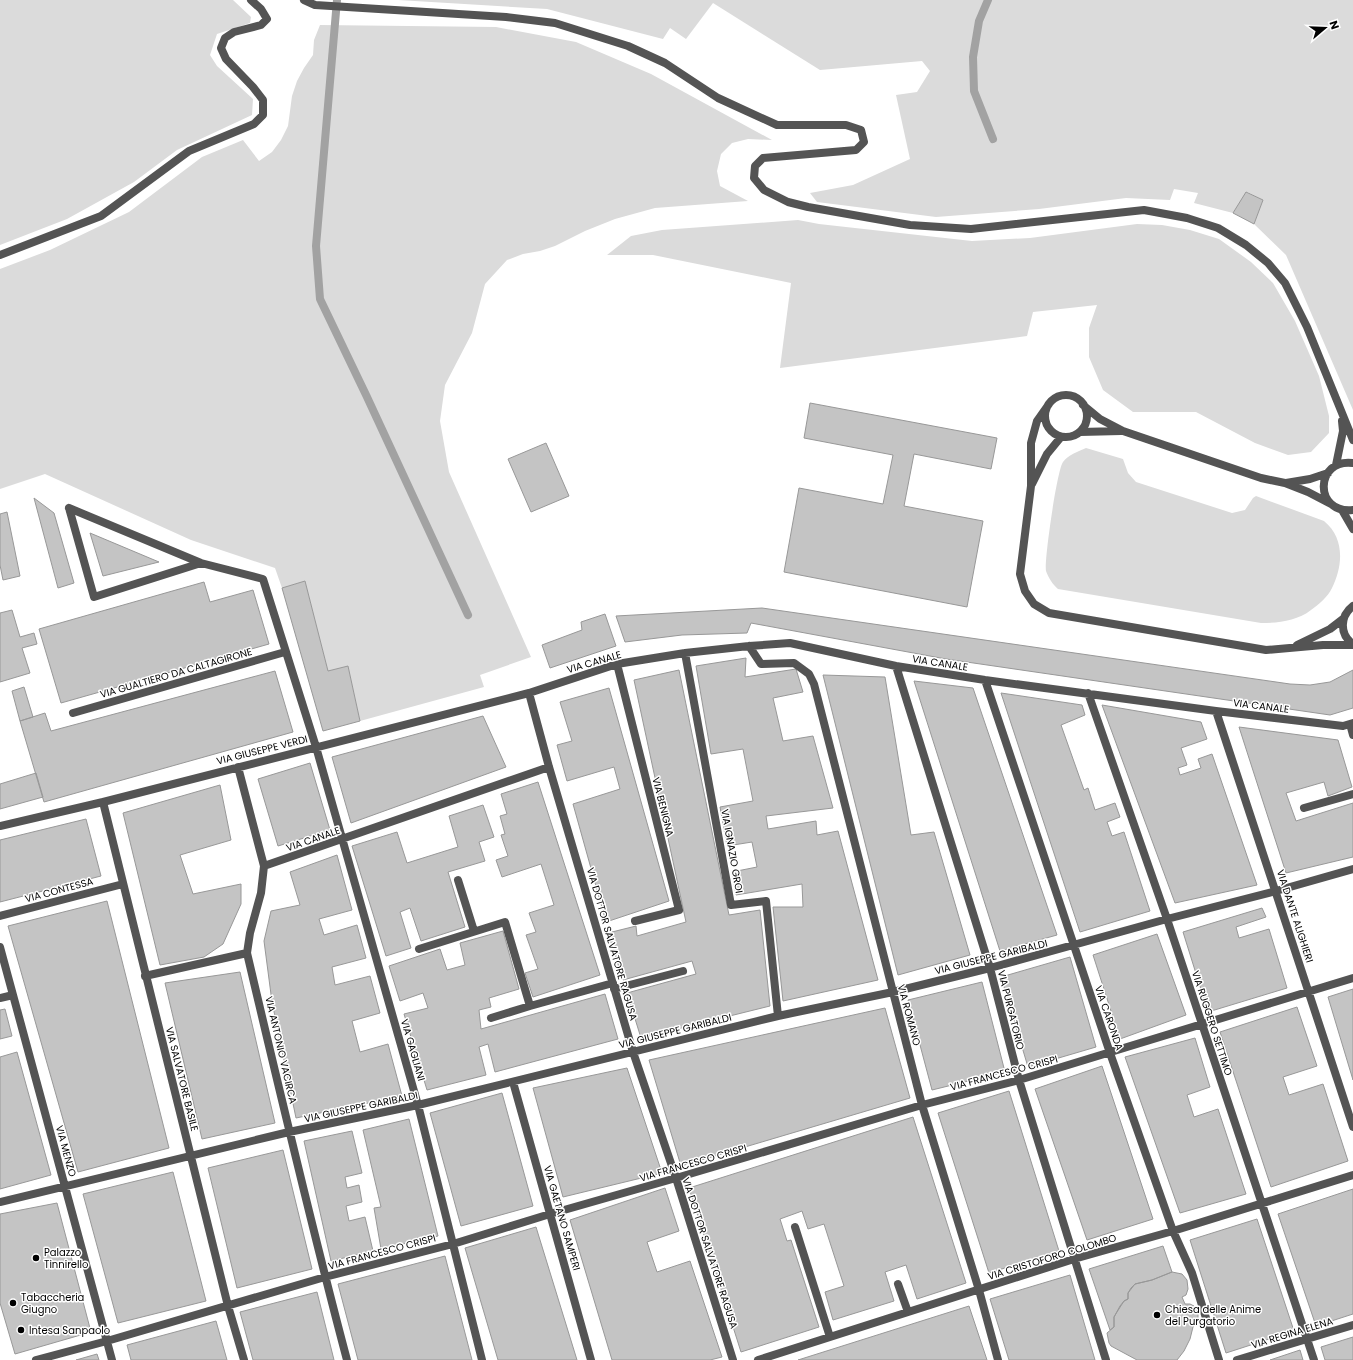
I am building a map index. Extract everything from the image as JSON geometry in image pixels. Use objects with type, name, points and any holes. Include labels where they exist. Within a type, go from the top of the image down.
[{"type":"street","points":[[0,255],[101,216],[189,151],[254,124],[263,115],[263,100],[253,86],[226,59],[221,48],[225,38],[234,32],[261,24],[267,19],[262,9],[251,0]]},
{"type":"street","points":[[304,0],[315,5],[506,17],[555,23],[628,46],[664,63],[718,98],[777,125],[846,124],[862,130],[864,142],[856,150],[763,158],[755,166],[754,178],[764,190],[788,202],[808,207],[910,225],[971,229],[1144,210],[1186,218],[1218,228],[1246,245],[1268,263],[1285,283],[1307,327],[1353,440]]},
{"type":"street","points":[[1353,510],[1342,510],[1308,492],[1285,483],[1261,478],[1123,431],[1100,419],[1073,396],[1060,396],[1049,404],[1037,421],[1031,443],[1031,486],[1020,574],[1025,591],[1034,604],[1049,613],[1266,650],[1353,644]]},
{"type":"street","points":[[1049,404],[1045,417],[1046,424],[1055,434],[1061,437],[1074,436],[1084,428],[1087,416],[1083,405]]},
{"type":"street","points":[[1336,466],[1343,431],[1341,412]]},
{"type":"street","points":[[1080,432],[1123,431]]},
{"type":"street","points":[[1031,486],[1047,454],[1061,437]]},
{"type":"street","points":[[1331,504],[1325,495],[1325,478],[1336,466],[1348,463],[1353,464]]},
{"type":"street","points":[[1285,483],[1310,479],[1328,473]]},
{"type":"street","points":[[69,508],[157,544],[201,563],[94,597],[69,508]]},
{"type":"street","points":[[1342,510],[1353,529]]},
{"type":"street","name":"VIA GAGLIANI","points":[[201,563],[263,579],[316,747],[418,1105],[482,1360]]},
{"type":"street","points":[[1289,649],[1313,638],[1343,619],[1351,608],[1353,600]]},
{"type":"street","points":[[1343,619],[1344,634],[1353,644]]},
{"type":"street","name":"VIA CANALE","points":[[529,692],[617,664],[685,653],[790,643],[896,666],[985,680],[1216,711],[1343,726],[1351,723]]},
{"type":"street","name":"VIA ROMANO","points":[[749,646],[761,664],[794,663],[809,674],[814,684],[922,1105],[979,1290],[998,1360]]},
{"type":"street","name":"VIA GUALTIERO DA CALTAGIRONE","points":[[73,713],[286,652]]},
{"type":"street","name":"VIA IGNAZIO GROI","points":[[685,653],[731,905],[766,902],[778,1016]]},
{"type":"street","name":"VIA BENIGNA","points":[[617,664],[679,910],[635,921]]},
{"type":"street","name":"VIA PURGATORIO","points":[[896,666],[990,968],[1019,1080],[1106,1360]]},
{"type":"street","name":"VIA CARONDA","points":[[985,680],[1110,1053],[1173,1230],[1192,1273],[1219,1360]]},
{"type":"street","name":"VIA GIUSEPPE VERDI","points":[[0,826],[102,802],[529,692]]},
{"type":"street","name":"VIA DOTTOR SALVATORE RAGUSA","points":[[529,692],[549,767],[633,1052],[676,1178],[734,1360]]},
{"type":"street","name":"VIA RUGGERO SETTIMO","points":[[1088,693],[1167,919],[1314,1360]]},
{"type":"street","name":"VIA DANTE ALIGHIERI","points":[[1216,711],[1353,1127]]},
{"type":"street","points":[[1351,723],[1353,735]]},
{"type":"street","name":"VIA ANTONIO VACIRCA","points":[[238,766],[264,866],[261,893],[250,933],[248,952],[325,1277],[348,1360]]},
{"type":"street","name":"VIA CANALE","points":[[264,866],[549,767]]},
{"type":"street","points":[[1304,808],[1353,794]]},
{"type":"street","name":"VIA SALVATORE BASILE","points":[[102,802],[228,1306],[244,1360]]},
{"type":"street","name":"VIA GIUSEPPE GARIBALDI","points":[[0,1202],[290,1132],[418,1105],[778,1016],[893,992],[990,968],[1353,869]]},
{"type":"street","points":[[458,880],[474,931]]},
{"type":"street","name":"VIA CONTESSA","points":[[0,916],[123,884]]},
{"type":"street","points":[[419,949],[505,922],[530,1006]]},
{"type":"street","name":"VIA MENZO","points":[[0,947],[112,1360]]},
{"type":"street","points":[[145,976],[248,952]]},
{"type":"street","points":[[491,1018],[530,1006],[683,971]]},
{"type":"street","name":"VIA FRANCESCO CRISPI","points":[[36,1360],[107,1341],[325,1277],[453,1244],[550,1214],[922,1105],[1019,1080],[1353,978]]},
{"type":"street","points":[[0,998],[13,995]]},
{"type":"street","name":"VIA GAETANO SAMPERI","points":[[513,1082],[591,1360]]},
{"type":"street","name":"VIA CRISTOFORO COLOMBO","points":[[758,1360],[1074,1259],[1262,1204],[1353,1175]]},
{"type":"street","points":[[795,1228],[830,1337]]},
{"type":"street","points":[[898,1284],[908,1312]]},
{"type":"street","name":"VIA REGINA ELENA","points":[[1237,1360],[1353,1325]]},
{"type":"shaded area","points":[[0,0],[233,0],[251,17],[250,23],[217,34],[210,55],[217,66],[253,99],[252,115],[177,150],[134,182],[67,219],[0,245]]},
{"type":"shaded area","points":[[398,0],[1353,0],[1353,410],[1286,255],[1254,224],[1263,200],[1247,192],[1233,213],[1194,203],[1198,193],[1174,189],[1170,200],[1126,198],[1039,209],[936,217],[817,202],[810,193],[853,185],[910,159],[896,95],[917,92],[930,71],[922,61],[820,70],[713,3],[686,39],[670,28],[663,39],[547,9]]},
{"type":"shaded area","points":[[320,25],[496,27],[576,42],[651,74],[772,140],[748,139],[732,143],[721,154],[717,171],[720,186],[748,201],[655,208],[615,219],[585,231],[555,246],[540,251],[523,254],[507,260],[485,284],[472,333],[445,385],[440,421],[449,472],[531,657],[480,675],[484,687],[360,721],[348,666],[328,671],[305,581],[282,588],[275,568],[191,540],[45,474],[0,489],[0,269],[50,250],[129,212],[202,157],[243,140],[259,161],[272,152],[281,140],[288,126],[292,96],[297,81],[313,55],[314,40]]},
{"type":"shaded area","points":[[798,220],[819,224],[972,241],[1030,238],[1137,224],[1162,225],[1190,230],[1219,239],[1251,262],[1273,283],[1295,321],[1319,376],[1329,416],[1329,433],[1311,452],[1288,455],[1255,443],[1196,412],[1133,412],[1103,390],[1089,357],[1089,328],[1097,305],[1033,312],[1027,336],[780,368],[791,283],[653,255],[607,255],[631,236],[662,230]]},
{"type":"shaded area","points":[[1086,448],[1123,459],[1128,473],[1136,482],[1232,513],[1245,510],[1256,496],[1324,521],[1336,536],[1340,553],[1340,562],[1336,580],[1330,591],[1317,606],[1300,617],[1281,622],[1261,623],[1058,589],[1048,576],[1046,564],[1060,469],[1063,462],[1068,457]]},
{"type":"building","points":[[1246,192],[1263,200],[1254,224],[1233,213]]},
{"type":"building","points":[[810,403],[997,438],[991,469],[914,454],[904,506],[983,521],[967,607],[784,572],[799,488],[883,504],[893,455],[804,438]]},
{"type":"building","points":[[546,443],[569,496],[531,512],[508,459]]},
{"type":"building","points":[[34,498],[54,513],[74,583],[58,588]]},
{"type":"building","points":[[7,512],[20,576],[3,580],[0,565],[0,514]]},
{"type":"building","points":[[90,533],[159,562],[103,576]]},
{"type":"building","points":[[305,581],[328,671],[348,666],[360,721],[323,731],[282,588]]},
{"type":"building","points":[[204,582],[210,602],[253,590],[269,644],[61,703],[39,629]]},
{"type":"building","points":[[762,608],[1290,684],[1310,685],[1330,682],[1353,670],[1353,708],[1330,715],[946,659],[751,623],[747,633],[682,635],[625,642],[616,616]]},
{"type":"building","points":[[12,610],[20,637],[34,633],[37,644],[22,648],[30,673],[0,682],[0,613]]},
{"type":"building","points":[[605,614],[616,646],[550,668],[542,645],[582,630],[581,622]]},
{"type":"building","points":[[746,658],[745,677],[796,669],[803,692],[773,698],[783,741],[813,736],[833,808],[766,816],[768,829],[816,821],[817,835],[838,831],[878,980],[783,1001],[773,907],[803,907],[802,884],[736,895],[732,872],[757,867],[752,842],[727,846],[720,807],[753,801],[743,749],[711,754],[696,666]]},
{"type":"building","points":[[679,670],[729,915],[760,910],[770,1006],[641,1038],[627,993],[696,974],[692,961],[623,980],[608,933],[636,926],[637,936],[686,922],[634,680]]},
{"type":"building","points":[[275,671],[293,732],[44,802],[20,721],[45,713],[51,731]]},
{"type":"building","points":[[823,675],[885,677],[911,835],[934,832],[970,955],[898,975]]},
{"type":"building","points":[[914,681],[973,688],[1057,935],[1000,951]]},
{"type":"building","points":[[24,687],[33,717],[20,721],[12,691]]},
{"type":"building","points":[[609,688],[669,901],[606,922],[573,804],[620,789],[614,767],[567,781],[557,745],[572,741],[560,702]]},
{"type":"building","points":[[1001,693],[1082,705],[1085,715],[1061,725],[1084,790],[1088,788],[1095,810],[1115,803],[1120,817],[1107,822],[1112,836],[1124,832],[1150,911],[1080,932]]},
{"type":"building","points":[[1102,705],[1201,722],[1207,739],[1181,748],[1187,765],[1178,768],[1180,775],[1201,768],[1198,759],[1212,754],[1257,885],[1175,903]]},
{"type":"building","points":[[483,716],[506,767],[351,823],[332,757]]},
{"type":"building","points":[[1239,727],[1338,740],[1352,787],[1328,796],[1324,782],[1286,793],[1296,821],[1353,803],[1353,857],[1286,873]]},
{"type":"building","points":[[310,763],[330,830],[278,846],[258,779]]},
{"type":"building","points":[[36,773],[43,797],[0,809],[0,784]]},
{"type":"building","points":[[538,782],[600,975],[533,997],[525,973],[538,969],[526,935],[536,932],[529,913],[554,905],[541,864],[502,877],[496,860],[508,856],[501,835],[505,834],[500,816],[507,814],[501,794]]},
{"type":"building","points":[[220,785],[231,840],[180,855],[193,894],[241,884],[241,904],[223,944],[204,957],[160,965],[123,813]]},
{"type":"building","points":[[483,805],[494,837],[479,842],[485,861],[448,872],[465,927],[421,941],[410,908],[400,912],[411,948],[386,956],[352,846],[397,832],[407,863],[458,847],[449,816]]},
{"type":"building","points":[[86,819],[101,876],[0,902],[0,840]]},
{"type":"building","points":[[337,855],[352,910],[319,919],[324,935],[357,925],[366,958],[332,967],[335,985],[370,976],[380,1013],[352,1021],[360,1052],[388,1044],[402,1096],[296,1118],[272,1002],[264,941],[271,911],[300,905],[290,872]]},
{"type":"building","points":[[107,901],[169,1148],[78,1172],[8,926]]},
{"type":"building","points":[[1262,908],[1266,917],[1236,927],[1239,938],[1269,929],[1287,988],[1208,1012],[1183,932]]},
{"type":"building","points":[[503,931],[519,989],[489,998],[491,1007],[479,1010],[481,1029],[605,994],[618,1039],[495,1072],[488,1044],[479,1047],[486,1075],[427,1090],[404,1014],[428,1008],[423,993],[400,1001],[389,966],[440,949],[447,970],[465,965],[460,943]]},
{"type":"building","points":[[1157,934],[1186,1015],[1120,1039],[1093,955]]},
{"type":"building","points":[[1070,957],[1096,1047],[1028,1067],[1001,977]]},
{"type":"building","points":[[240,972],[275,1123],[202,1139],[165,983]]},
{"type":"building","points":[[982,982],[1005,1072],[932,1090],[908,1000]]},
{"type":"building","points":[[1353,989],[1353,1080],[1328,997]]},
{"type":"building","points":[[1297,1007],[1317,1066],[1283,1077],[1289,1095],[1323,1084],[1348,1161],[1271,1187],[1220,1032]]},
{"type":"building","points":[[885,1008],[910,1098],[681,1166],[649,1060]]},
{"type":"building","points":[[5,1009],[12,1036],[0,1039],[0,1010]]},
{"type":"building","points":[[1195,1038],[1210,1087],[1187,1095],[1194,1117],[1218,1109],[1246,1194],[1180,1213],[1125,1057]]},
{"type":"building","points":[[17,1052],[51,1175],[0,1189],[0,1057]]},
{"type":"building","points":[[1102,1066],[1153,1219],[1087,1240],[1035,1089]]},
{"type":"building","points":[[627,1068],[662,1173],[563,1197],[533,1088]]},
{"type":"building","points":[[1009,1091],[1059,1251],[989,1273],[938,1113]]},
{"type":"building","points":[[502,1093],[533,1206],[461,1226],[430,1113]]},
{"type":"building","points":[[913,1117],[966,1283],[917,1299],[906,1265],[885,1272],[894,1301],[833,1320],[825,1292],[844,1286],[824,1224],[808,1229],[802,1211],[780,1219],[787,1241],[791,1240],[819,1327],[741,1352],[689,1188]]},
{"type":"building","points":[[409,1119],[438,1236],[381,1249],[374,1208],[381,1207],[363,1130]]},
{"type":"building","points":[[352,1131],[362,1173],[345,1177],[347,1188],[359,1185],[362,1202],[346,1206],[349,1221],[365,1217],[373,1251],[331,1261],[304,1141]]},
{"type":"building","points":[[283,1150],[312,1269],[237,1288],[208,1168]]},
{"type":"building","points":[[173,1172],[206,1301],[118,1323],[83,1194]]},
{"type":"building","points":[[665,1188],[679,1231],[647,1242],[657,1272],[690,1261],[722,1357],[710,1360],[612,1360],[570,1220]]},
{"type":"building","points":[[1353,1189],[1353,1314],[1316,1326],[1278,1214]]},
{"type":"building","name":"Palazzo Tinnirello","points":[[57,1203],[91,1332],[15,1354],[0,1303],[0,1214]]},
{"type":"building","points":[[1257,1219],[1294,1331],[1226,1353],[1190,1240]]},
{"type":"building","points":[[536,1227],[577,1360],[498,1360],[465,1248]]},
{"type":"building","points":[[1163,1246],[1172,1272],[1152,1280],[1135,1284],[1128,1293],[1128,1299],[1124,1301],[1114,1317],[1114,1327],[1110,1330],[1089,1269]]},
{"type":"building","points":[[445,1256],[472,1360],[358,1360],[338,1284]]},
{"type":"building","name":"Chiesa delle Anime del Purgatorio","points":[[1172,1272],[1182,1274],[1187,1280],[1188,1289],[1186,1295],[1182,1297],[1185,1304],[1194,1306],[1198,1314],[1198,1320],[1193,1327],[1190,1339],[1184,1351],[1177,1360],[1137,1360],[1111,1346],[1107,1333],[1114,1327],[1114,1317],[1120,1306],[1128,1299],[1128,1293],[1131,1288],[1135,1284],[1152,1280]]},
{"type":"building","points":[[1070,1275],[1095,1360],[1009,1360],[990,1299]]},
{"type":"building","points":[[317,1292],[334,1360],[253,1360],[240,1312]]},
{"type":"building","points":[[969,1306],[987,1360],[798,1360]]},
{"type":"building","points":[[216,1321],[227,1360],[131,1360],[127,1345]]},
{"type":"building","points":[[1353,1337],[1353,1360],[1325,1360],[1321,1347]]},
{"type":"building","points":[[1300,1350],[1303,1360],[1270,1360]]},
{"type":"building","points":[[97,1354],[99,1360],[76,1360]]},
{"type":"waterway","points":[[337,0],[316,246],[320,299],[468,615]]},
{"type":"waterway","points":[[988,0],[979,21],[973,57],[974,91],[993,139]]},
{"type":"place","name":"Palazzo Tinnirello","points":[[36,1258]]},
{"type":"place","name":"Tabaccheria Giugno","points":[[13,1303]]},
{"type":"place","name":"Chiesa delle Anime del Purgatorio","points":[[1157,1315]]},
{"type":"place","name":"Intesa Sanpaolo","points":[[21,1330]]}]
